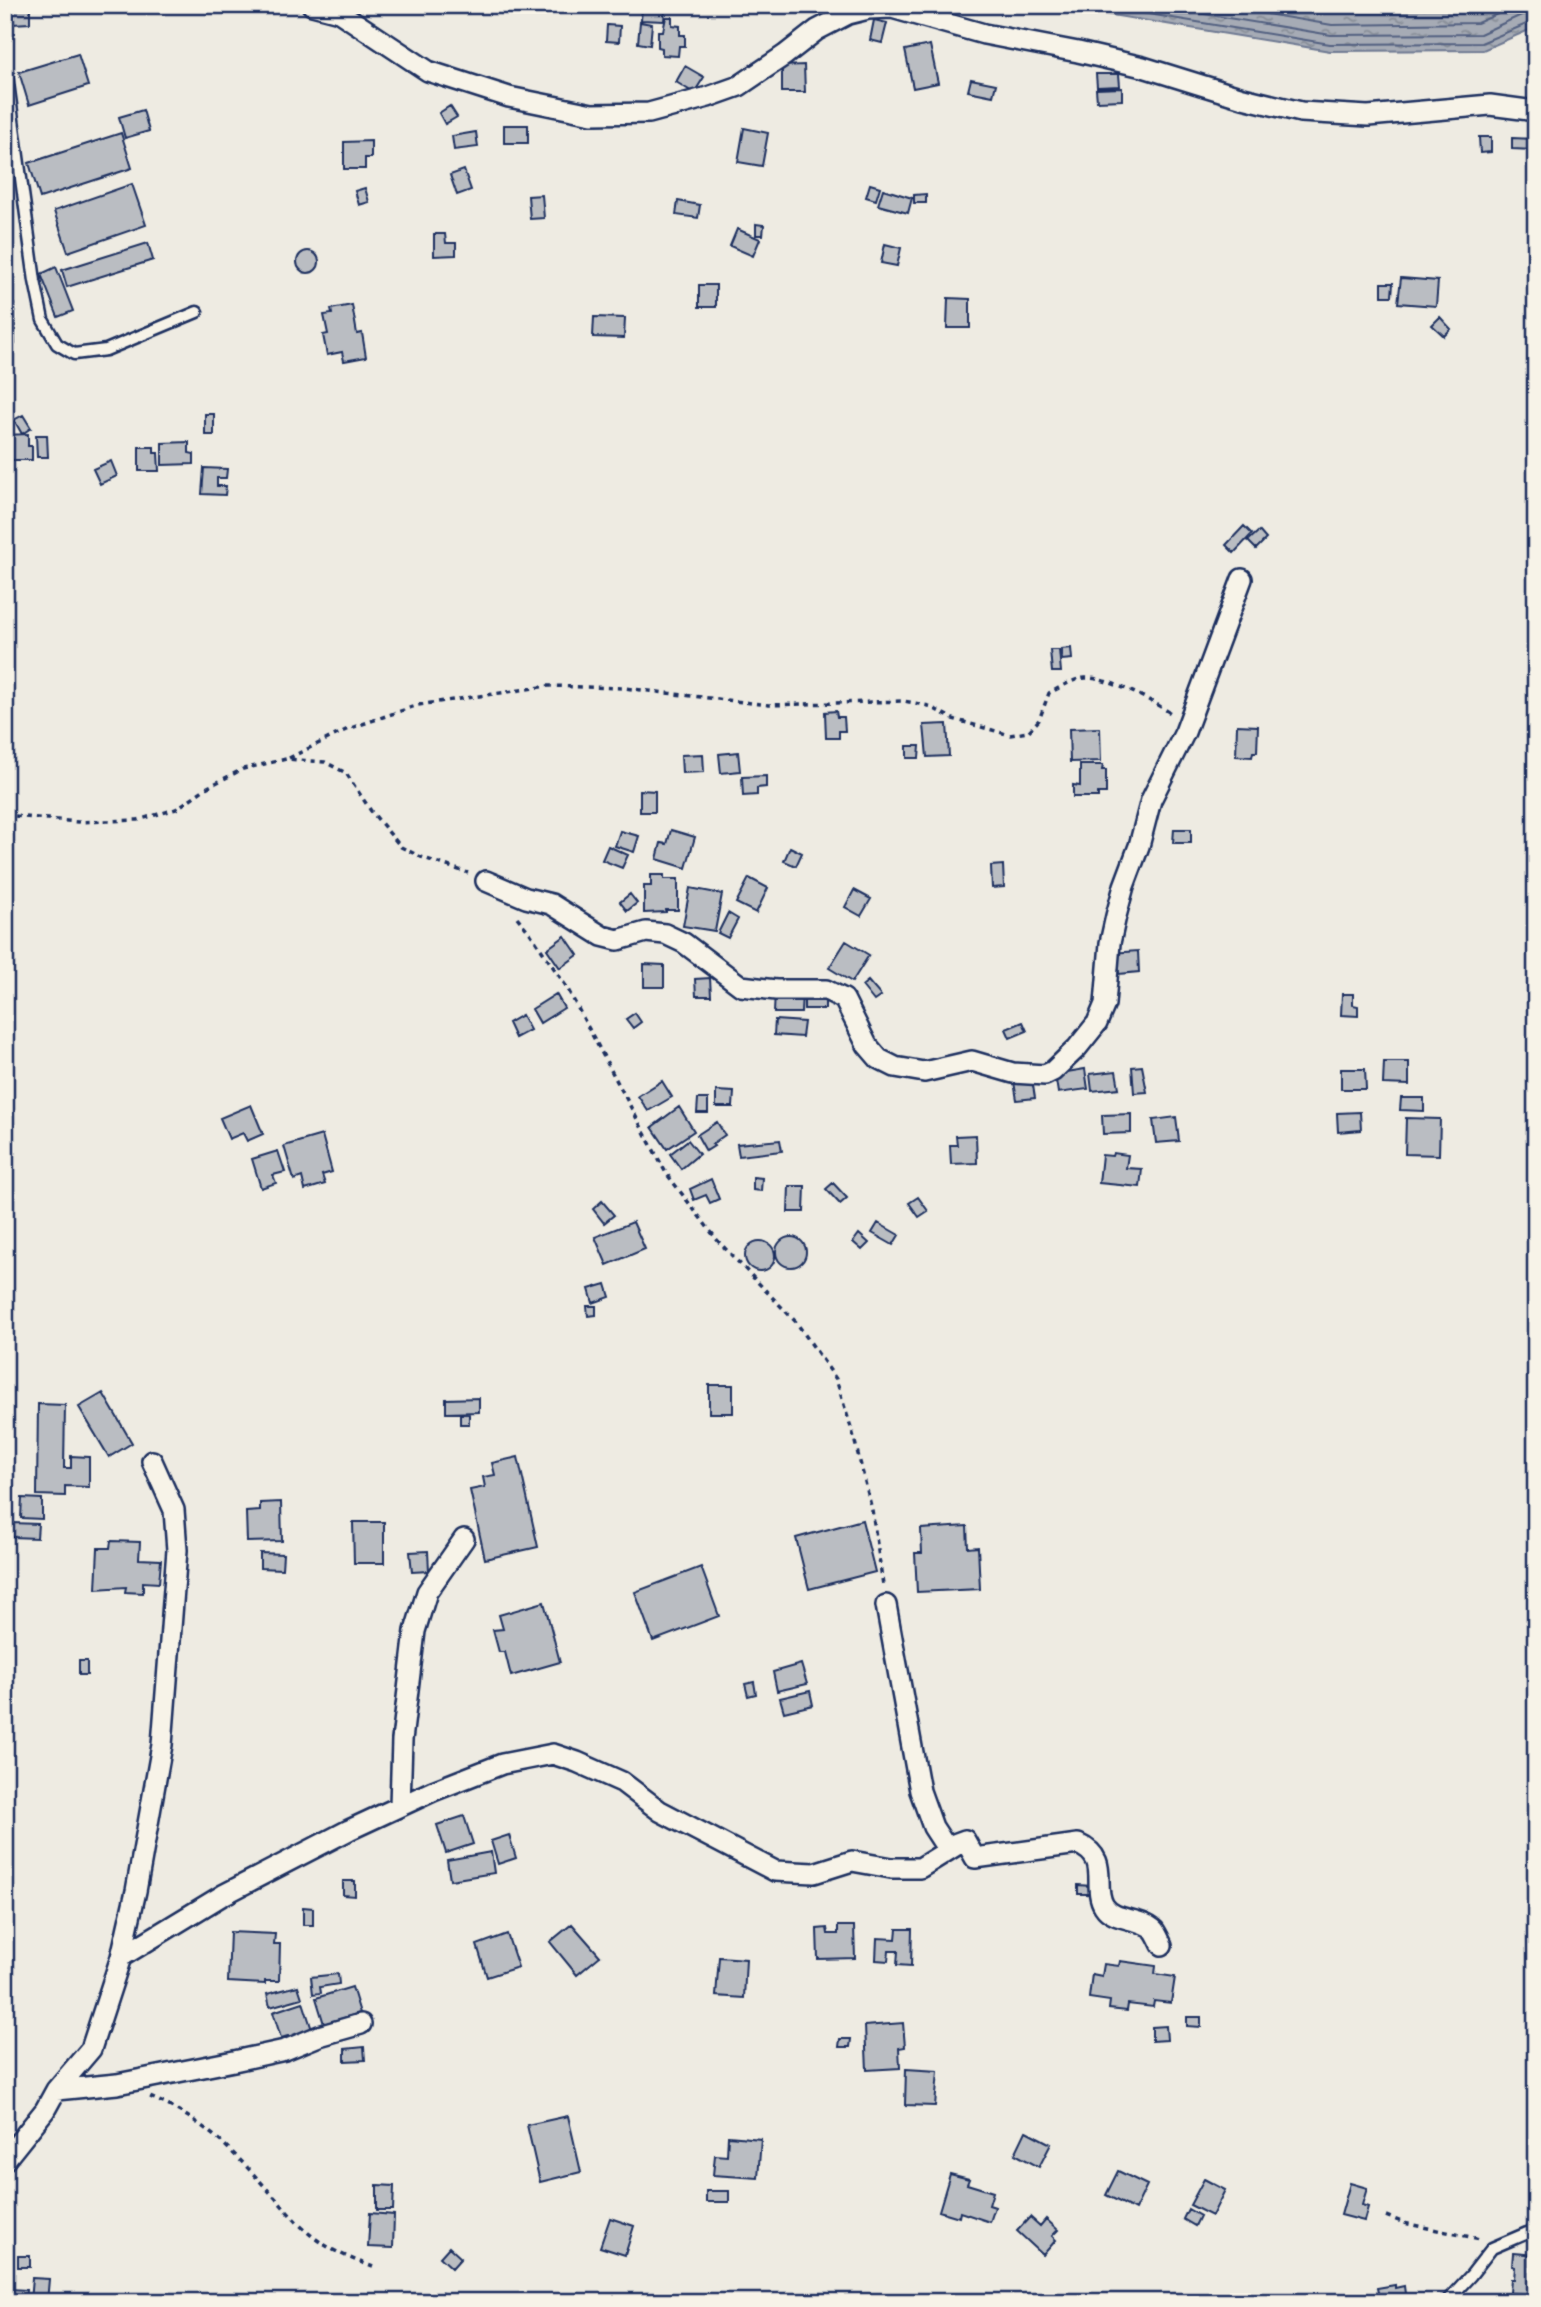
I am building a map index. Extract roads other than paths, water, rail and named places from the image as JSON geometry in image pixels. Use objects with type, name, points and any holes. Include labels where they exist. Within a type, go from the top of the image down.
[{"type":"street","points":[[312,5],[339,12],[428,71],[509,97],[593,114],[649,113],[739,86],[817,30],[848,14],[868,9],[892,8],[984,34],[1143,67],[1243,98],[1301,112],[1368,116],[1490,105],[1536,111]]},
{"type":"street","points":[[486,881],[526,898],[551,904],[602,936],[618,940],[646,932],[664,934],[684,943],[741,985],[776,990],[826,990],[844,999],[867,1045],[878,1059],[895,1068],[924,1072],[972,1061],[1013,1073],[1045,1075],[1063,1062],[1097,1023],[1105,1004],[1110,943],[1124,886],[1139,846],[1151,800],[1185,732],[1242,579]]},
{"type":"street","points":[[5,2160],[45,2109],[56,2090],[91,2049],[121,1957],[136,1891],[162,1745],[177,1550],[174,1510],[152,1461]]},
{"type":"street","points":[[400,1806],[402,1740],[415,1631],[427,1592],[464,1539]]},
{"type":"street","points":[[886,1605],[920,1791],[933,1827],[946,1847],[965,1840]]},
{"type":"street","points":[[121,1957],[223,1895],[400,1806],[502,1764],[553,1754],[622,1782],[660,1811],[775,1871],[814,1873],[852,1860],[891,1868],[920,1868],[965,1840]]},
{"type":"street","points":[[965,1840],[975,1858],[1078,1844],[1089,1849],[1097,1863],[1102,1904],[1110,1913],[1153,1929],[1162,1945]]},
{"type":"street","points":[[56,2090],[117,2084],[285,2050],[319,2036],[361,2024]]},
{"type":"lane","points":[[5,61],[34,281],[43,320],[57,344],[74,354],[106,350],[197,312]]},
{"type":"lane","points":[[1446,2302],[1492,2248],[1527,2233],[1536,2233]]},
{"type":"water","points":[[1051,5],[1536,5],[1536,27],[1483,50],[1330,51]]}]
